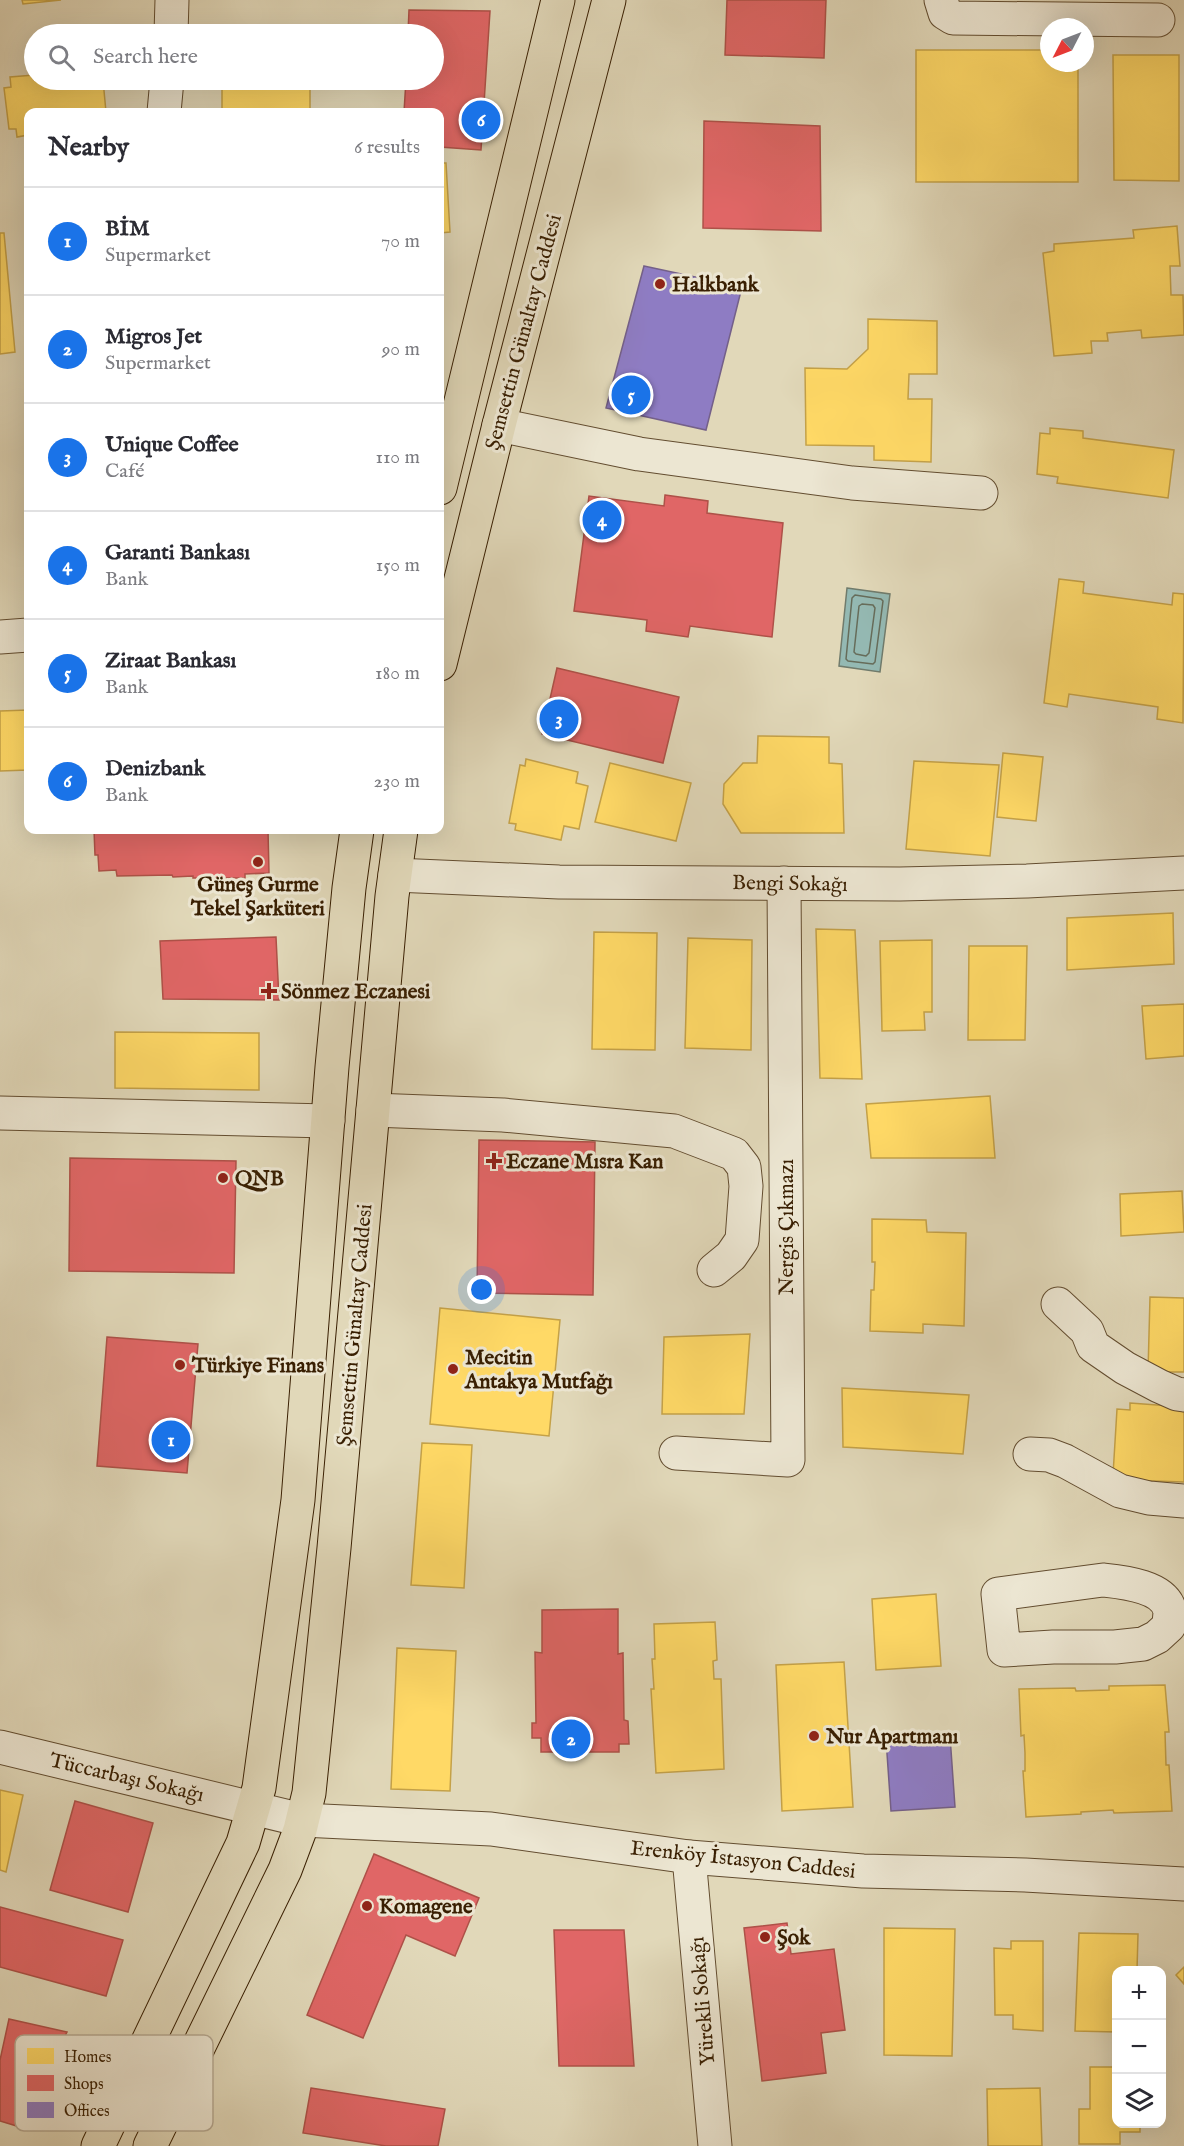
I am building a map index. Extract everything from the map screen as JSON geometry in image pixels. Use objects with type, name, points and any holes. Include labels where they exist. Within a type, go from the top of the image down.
[{"type":"main road","name":"Şemsettin Günaltay Caddesi","points":[[444,471],[558,0]]},
{"type":"main road","name":"Şemsettin Günaltay Caddesi","points":[[444,647],[498,424],[609,0]]},
{"type":"main road","name":"Şemsettin Günaltay Caddesi","points":[[151,2035],[235,1861],[255,1807],[264,1760],[298,1500],[328,1121],[349,888],[356,834]]},
{"type":"main road","name":"Şemsettin Günaltay Caddesi","points":[[204,2035],[285,1870],[302,1820],[313,1764],[400,834]]},
{"type":"main road","name":"Şemsettin Günaltay Caddesi","points":[[98,2146],[105,2131]]},
{"type":"main road","name":"Şemsettin Günaltay Caddesi","points":[[150,2146],[157,2131]]},
{"type":"street","points":[[171,24],[172,0]]},
{"type":"street","points":[[941,0],[945,13],[953,18],[1158,20]]},
{"type":"street","points":[[164,108],[166,90]]},
{"type":"street","points":[[498,424],[639,454],[852,483],[981,494]]},
{"type":"street","points":[[0,637],[24,634]]},
{"type":"street","name":"Bengi Sokağı","points":[[395,875],[570,882],[891,884],[983,883],[1184,873]]},
{"type":"street","name":"Nergis Çıkmazı","points":[[676,1453],[788,1460],[784,883]]},
{"type":"street","points":[[373,1110],[503,1115],[674,1131],[734,1154],[744,1167],[746,1186],[742,1240],[731,1256],[714,1270]]},
{"type":"street","points":[[0,1113],[328,1121]]},
{"type":"street","points":[[1058,1304],[1086,1331],[1093,1346],[1125,1368],[1159,1386],[1184,1395]]},
{"type":"street","points":[[1030,1454],[1049,1455],[1065,1461],[1120,1491],[1149,1498],[1184,1502]]},
{"type":"street","points":[[1103,1580],[1130,1583],[1147,1588],[1163,1600],[1170,1610],[1169,1626],[1157,1637],[1143,1644],[1004,1650],[998,1594],[1103,1580]]},
{"type":"street","name":"Tüccarbaşı Sokağı","points":[[0,1747],[255,1807]]},
{"type":"street","points":[[255,1807],[302,1820]]},
{"type":"street","name":"Erenköy İstasyon Caddesi","points":[[302,1820],[490,1829],[689,1857],[863,1871],[1025,1875],[1184,1884]]},
{"type":"street","name":"Yürekli Sokağı","points":[[689,1857],[715,2146]]},
{"type":"water","points":[[847,588],[890,594],[880,672],[839,666]]},
{"type":"building: Homes","points":[[22,0],[61,0],[23,4]]},
{"type":"building: Homes","points":[[916,50],[1040,50],[1040,72],[1078,72],[1078,182],[916,182]]},
{"type":"building: Homes","points":[[1113,55],[1179,55],[1179,181],[1114,180]]},
{"type":"building: Homes","points":[[24,76],[24,90],[104,90],[106,108],[24,108],[24,136],[17,137],[16,129],[9,129],[4,88],[11,87],[10,77]]},
{"type":"building: Homes","points":[[222,90],[310,90],[310,108],[222,108]]},
{"type":"building: Homes","points":[[444,163],[446,163],[450,232],[444,233]]},
{"type":"building: Homes","points":[[1177,226],[1180,266],[1170,266],[1171,295],[1183,295],[1184,335],[1142,338],[1141,330],[1107,333],[1108,341],[1091,341],[1092,353],[1054,356],[1043,253],[1054,251],[1054,244],[1134,238],[1133,230]]},
{"type":"building: Homes","points":[[0,233],[4,233],[15,352],[0,354]]},
{"type":"building: Homes","points":[[868,319],[937,321],[937,374],[909,374],[908,399],[932,399],[931,462],[874,460],[874,446],[806,445],[805,368],[847,369],[868,349]]},
{"type":"building: Homes","points":[[1050,428],[1083,431],[1083,438],[1174,450],[1168,498],[1057,483],[1058,477],[1037,474],[1040,433],[1050,434]]},
{"type":"building: Homes","points":[[1059,579],[1084,582],[1083,593],[1172,605],[1173,593],[1184,594],[1183,723],[1157,719],[1158,707],[1069,694],[1067,707],[1044,703]]},
{"type":"building: Homes","points":[[24,710],[24,770],[0,771],[0,711]]},
{"type":"building: Homes","points":[[758,736],[829,737],[829,763],[842,764],[844,833],[741,833],[723,804],[724,784],[743,763],[757,763]]},
{"type":"building: Homes","points":[[1003,753],[1043,757],[1036,821],[997,817]]},
{"type":"building: Homes","points":[[526,759],[578,772],[576,783],[588,786],[579,829],[564,826],[561,840],[515,830],[516,824],[509,823],[520,765],[525,766]]},
{"type":"building: Homes","points":[[914,761],[999,765],[990,856],[906,849]]},
{"type":"building: Homes","points":[[610,763],[691,783],[676,841],[595,822]]},
{"type":"building: Homes","points":[[1173,913],[1174,964],[1067,970],[1067,918]]},
{"type":"building: Homes","points":[[816,929],[855,930],[862,1079],[820,1078]]},
{"type":"building: Homes","points":[[594,932],[657,933],[655,1050],[592,1049]]},
{"type":"building: Homes","points":[[688,938],[752,940],[751,1050],[685,1048]]},
{"type":"building: Homes","points":[[932,940],[932,1012],[924,1012],[925,1030],[882,1031],[880,941]]},
{"type":"building: Homes","points":[[969,946],[1027,946],[1025,1040],[968,1040]]},
{"type":"building: Homes","points":[[1184,1004],[1184,1056],[1146,1059],[1142,1006]]},
{"type":"building: Homes","points":[[115,1032],[259,1033],[259,1090],[115,1088]]},
{"type":"building: Homes","points":[[990,1096],[995,1158],[871,1158],[866,1104]]},
{"type":"building: Homes","points":[[1182,1191],[1184,1232],[1121,1236],[1120,1194]]},
{"type":"building: Homes","points":[[872,1219],[926,1220],[927,1232],[966,1233],[964,1326],[923,1324],[923,1333],[870,1331],[871,1290],[874,1290],[875,1262],[872,1262]]},
{"type":"building: Homes","points":[[1150,1297],[1184,1298],[1184,1372],[1148,1372]]},
{"type":"building: Homes","points":[[440,1308],[560,1320],[549,1436],[430,1424]]},
{"type":"building: Homes","points":[[750,1334],[744,1414],[662,1414],[664,1337]]},
{"type":"building: Homes","points":[[842,1388],[969,1395],[963,1454],[843,1447]]},
{"type":"building: Homes","points":[[1130,1403],[1184,1407],[1184,1482],[1124,1480],[1113,1475],[1117,1409],[1130,1410]]},
{"type":"building: Homes","points":[[422,1443],[472,1445],[464,1588],[411,1585]]},
{"type":"building: Homes","points":[[936,1594],[941,1666],[876,1670],[872,1599]]},
{"type":"building: Homes","points":[[715,1622],[717,1660],[713,1661],[714,1679],[721,1679],[724,1769],[656,1773],[651,1689],[654,1689],[652,1659],[655,1659],[654,1624]]},
{"type":"building: Homes","points":[[397,1648],[456,1651],[450,1791],[391,1789]]},
{"type":"building: Homes","name":"Nur Apartmanı","points":[[844,1662],[853,1807],[782,1811],[776,1665]]},
{"type":"building: Homes","points":[[1165,1685],[1169,1732],[1165,1732],[1166,1765],[1169,1765],[1172,1811],[1114,1813],[1113,1810],[1026,1817],[1023,1771],[1025,1771],[1025,1753],[1024,1735],[1021,1736],[1019,1689],[1075,1688],[1076,1691],[1109,1690],[1109,1686]]},
{"type":"building: Homes","points":[[0,1790],[23,1795],[6,1872],[0,1870]]},
{"type":"building: Homes","points":[[884,1928],[955,1929],[952,2056],[884,2055]]},
{"type":"building: Homes","points":[[1079,1933],[1138,1934],[1137,1966],[1112,1966],[1112,2032],[1075,2031]]},
{"type":"building: Homes","points":[[1011,1941],[1043,1941],[1043,2031],[1013,2029],[1013,2015],[995,2015],[994,1948],[1011,1949]]},
{"type":"building: Homes","points":[[1184,1967],[1184,1984],[1176,1975]]},
{"type":"building: Homes","points":[[1090,2067],[1112,2067],[1112,2128],[1140,2128],[1140,2132],[1120,2132],[1120,2144],[1079,2144],[1079,2109],[1090,2109]]},
{"type":"building: Homes","points":[[1040,2088],[1042,2146],[988,2146],[987,2089]]},
{"type":"building: Shops","points":[[727,0],[826,0],[824,58],[725,55]]},
{"type":"building: Shops","points":[[409,10],[490,11],[481,150],[444,147],[444,108],[404,108],[405,90],[444,90],[444,24],[408,24]]},
{"type":"building: Shops","points":[[704,121],[820,126],[821,231],[703,228]]},
{"type":"building: Shops","points":[[665,495],[708,501],[707,513],[783,523],[772,637],[690,626],[688,637],[646,631],[647,620],[574,611],[589,496],[664,506]]},
{"type":"building: Shops","points":[[557,668],[679,697],[663,763],[542,734]]},
{"type":"building: Shops","points":[[94,834],[268,834],[269,873],[245,874],[245,878],[193,878],[193,876],[173,877],[172,875],[117,876],[116,870],[99,871],[98,855],[95,855]]},
{"type":"building: Shops","points":[[276,937],[279,1000],[163,999],[160,941]]},
{"type":"building: Shops","points":[[479,1140],[595,1142],[593,1295],[477,1293]]},
{"type":"building: Shops","points":[[70,1158],[236,1161],[234,1273],[69,1271]]},
{"type":"building: Shops","points":[[107,1337],[198,1344],[187,1473],[97,1466]]},
{"type":"building: Shops","points":[[618,1609],[618,1654],[623,1653],[624,1720],[628,1721],[629,1744],[619,1744],[619,1752],[541,1752],[541,1738],[532,1738],[532,1723],[536,1723],[535,1652],[542,1653],[542,1610]]},
{"type":"building: Shops","points":[[75,1801],[153,1823],[128,1912],[50,1890]]},
{"type":"building: Shops","points":[[374,1854],[479,1898],[455,1956],[406,1935],[363,2038],[307,2015]]},
{"type":"building: Shops","points":[[0,1907],[123,1940],[106,1996],[0,1967]]},
{"type":"building: Shops","points":[[787,1923],[791,1954],[834,1949],[845,2030],[821,2033],[826,2073],[762,2081],[744,1928]]},
{"type":"building: Shops","points":[[554,1930],[624,1930],[634,2066],[559,2066]]},
{"type":"building: Shops","points":[[9,2019],[67,2032],[66,2035],[15,2035],[15,2126],[0,2121],[0,2060]]},
{"type":"building: Shops","points":[[311,2088],[445,2109],[438,2146],[386,2146],[303,2133]]},
{"type":"building: Offices","points":[[644,266],[742,287],[706,430],[606,408]]},
{"type":"building: Offices","points":[[950,1736],[955,1807],[891,1811],[886,1739]]},
{"type":"place","name":"Denizbank","points":[[481,120]]},
{"type":"place","name":"Halkbank","points":[[660,284]]},
{"type":"place","name":"Ziraat Bankası","points":[[631,395]]},
{"type":"place","name":"Garanti Bankası","points":[[602,520]]},
{"type":"place","name":"Unique Coffee","points":[[559,719]]},
{"type":"place","name":"Güneş Gurme Tekel Şarküteri","points":[[258,862]]},
{"type":"place","name":"Sönmez Eczanesi","points":[[269,991]]},
{"type":"place","name":"Eczane Mısra Kan","points":[[494,1161]]},
{"type":"place","name":"QNB","points":[[223,1178]]},
{"type":"place","name":"Türkiye Finans","points":[[180,1365]]},
{"type":"place","name":"Mecitin Antakya Mutfağı","points":[[453,1369]]},
{"type":"place","name":"BİM","points":[[171,1440]]},
{"type":"place","name":"Nur Apartmanı","points":[[814,1736]]},
{"type":"place","name":"Migros Jet","points":[[571,1739]]},
{"type":"place","name":"Komagene","points":[[367,1906]]},
{"type":"place","name":"Şok","points":[[765,1937]]}]
